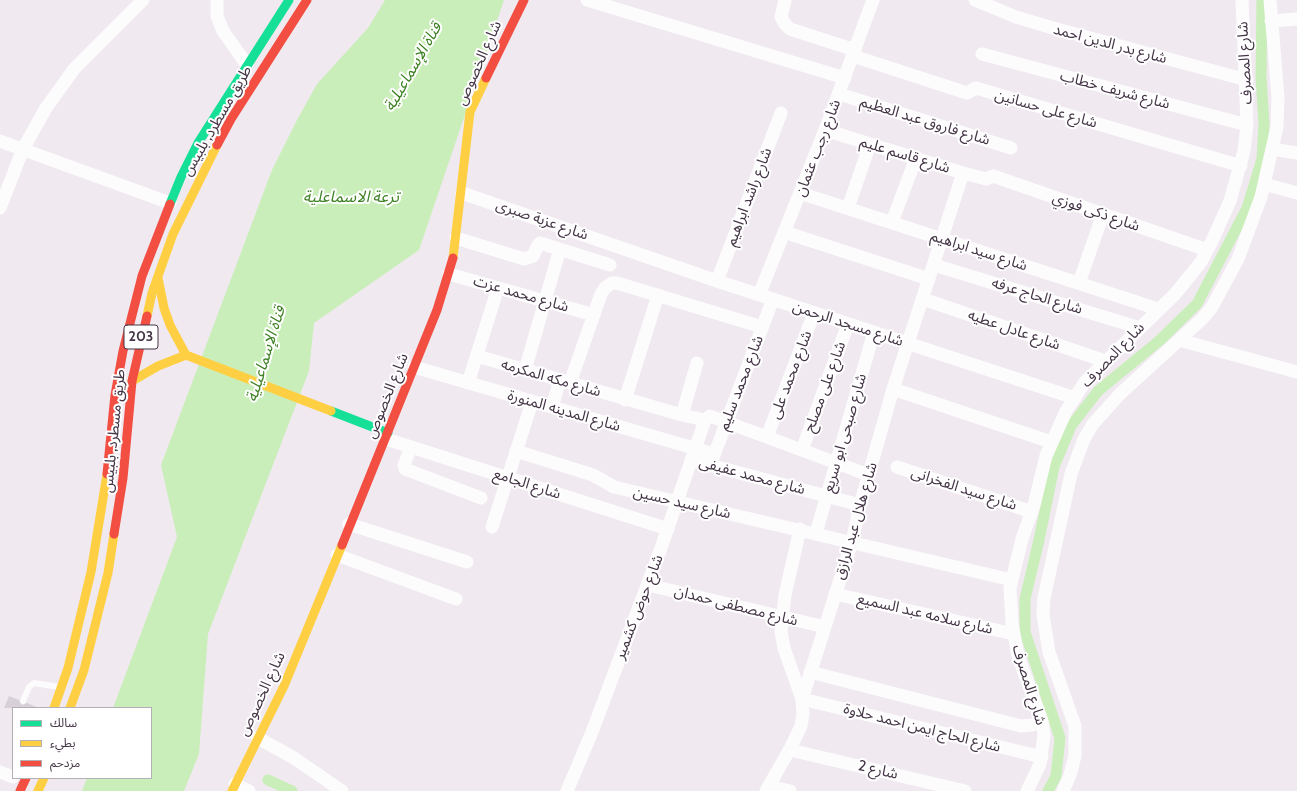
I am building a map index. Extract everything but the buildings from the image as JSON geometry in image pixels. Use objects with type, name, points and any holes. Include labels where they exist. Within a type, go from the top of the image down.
[{"type":"main road","name":"طريق مسطرد, بلبيس","points":[[54,707],[81,620],[92,572],[106,482],[115,395],[123,351],[142,276],[170,203],[198,143],[289,0]]},
{"type":"main road","name":"طريق مسطرد, بلبيس","points":[[70,707],[84,670],[108,573],[123,478],[132,381],[145,316],[158,274],[183,213],[215,148],[235,112],[307,0]]},
{"type":"main road","name":"شارع الخصوص","points":[[233,787],[284,686],[437,310],[449,274],[456,238],[470,112],[503,40],[524,0]]},
{"type":"main road","points":[[158,274],[164,308],[174,335],[187,356],[364,423],[387,436]]},
{"type":"main road","points":[[132,381],[158,366],[187,356]]},
{"type":"main road","points":[[38,791],[44,779]]},
{"type":"street","points":[[0,208],[23,149],[46,108],[74,69],[143,0]]},
{"type":"street","points":[[217,0],[217,16],[223,31],[247,65]]},
{"type":"street","points":[[587,0],[845,78]]},
{"type":"street","name":"شارع على حسانين","points":[[785,0],[781,17],[785,24],[790,28],[854,53],[967,93],[976,88],[1241,166]]},
{"type":"street","name":"شارع رجب عثمان","points":[[759,295],[825,130],[874,0]]},
{"type":"street","name":"شارع المصرف","points":[[1027,791],[1035,777],[1042,757],[1044,735],[1042,721],[1026,682],[1018,656],[1010,603],[1012,580],[1022,539],[1032,512],[1051,442],[1066,411],[1085,382],[1158,309],[1176,294],[1189,278],[1207,250],[1230,202],[1241,166],[1247,125],[1247,80],[1242,0]]},
{"type":"street","points":[[1063,791],[1070,775],[1075,756],[1075,726],[1049,652],[1043,616],[1044,598],[1071,474],[1084,439],[1104,410],[1180,340],[1212,307],[1226,283],[1250,230],[1264,184],[1277,127],[1278,97],[1270,0]]},
{"type":"street","name":"شارع بدر الدين احمد","points":[[983,1],[1016,17],[1247,80]]},
{"type":"street","points":[[1271,21],[1297,19]]},
{"type":"street","name":"شارع شريف خطاب","points":[[982,54],[1247,125]]},
{"type":"street","name":"شارع فاروق عبد العظيم","points":[[838,94],[1011,148]]},
{"type":"street","name":"شارع راشد ابراهيم","points":[[717,281],[781,113]]},
{"type":"street","name":"شارع قاسم عليم","points":[[825,130],[963,173],[984,178]]},
{"type":"street","points":[[0,141],[170,203]]},
{"type":"street","points":[[848,208],[870,144]]},
{"type":"street","points":[[1272,149],[1297,153]]},
{"type":"street","points":[[892,222],[916,158]]},
{"type":"street","name":"شارع هلال عبد الرازق","points":[[802,699],[852,542],[860,505],[893,389],[943,239],[963,173]]},
{"type":"street","name":"شارع ذكى فوزي","points":[[984,178],[993,176],[1207,250]]},
{"type":"street","points":[[1264,184],[1297,193]]},
{"type":"street","name":"شارع عزبة صبرى","points":[[462,193],[621,248]]},
{"type":"street","name":"شارع سيد ابراهيم","points":[[800,193],[1158,309]]},
{"type":"street","points":[[1080,283],[1103,214]]},
{"type":"street","points":[[784,232],[929,279]]},
{"type":"street","points":[[456,238],[524,259],[533,256],[539,244],[610,265]]},
{"type":"street","name":"شارع مسجد الرحمن","points":[[621,248],[759,295],[1075,398]]},
{"type":"street","points":[[525,370],[560,250]]},
{"type":"street","name":"شارع الحاج عرفه","points":[[934,264],[1140,328]]},
{"type":"street","name":"شارع محمد عزت","points":[[449,274],[594,315]]},
{"type":"street","points":[[552,407],[565,382],[605,288],[617,283],[762,326]]},
{"type":"street","points":[[468,383],[498,288]]},
{"type":"street","points":[[625,400],[658,295]]},
{"type":"street","name":"شارع محمد سليم","points":[[712,460],[773,299]]},
{"type":"street","name":"شارع عادل عطيه","points":[[923,299],[1106,361]]},
{"type":"street","name":"شارع محمد على","points":[[767,437],[814,313]]},
{"type":"street","name":"شارع على مصلح","points":[[802,450],[848,324]]},
{"type":"street","name":"شارع صبحى ابو سريع","points":[[816,533],[874,332]]},
{"type":"street","points":[[1180,340],[1297,372]]},
{"type":"street","name":"شارع مكه المكرمه","points":[[477,356],[625,400],[682,415],[727,422],[869,475]]},
{"type":"street","points":[[682,415],[697,363]]},
{"type":"street","name":"شارع المدينه المنورة","points":[[414,367],[552,407],[693,454]]},
{"type":"street","points":[[893,389],[1051,442]]},
{"type":"street","points":[[492,527],[532,402]]},
{"type":"street","name":"شارع حوض كشمير","points":[[567,791],[592,732],[648,585],[706,418]]},
{"type":"street","name":"شارع الجامع","points":[[387,436],[411,447],[668,529]]},
{"type":"street","points":[[411,447],[404,465],[405,469],[481,498]]},
{"type":"street","name":"شارع سيد حسين","points":[[516,451],[593,475],[614,487],[852,542]]},
{"type":"street","name":"شارع محمد عفيفى","points":[[693,454],[860,505]]},
{"type":"street","name":"شارع سيد الفخرانى","points":[[897,467],[1032,512]]},
{"type":"street","points":[[349,524],[467,562]]},
{"type":"street","points":[[790,791],[768,788],[790,750],[801,726],[803,714],[802,699],[784,648],[781,632],[789,572],[800,529]]},
{"type":"street","points":[[852,542],[1012,580]]},
{"type":"street","points":[[337,555],[456,599]]},
{"type":"street","name":"شارع مصطفى حمدان","points":[[648,585],[824,627]]},
{"type":"street","name":"شارع سلامه عبد السميع","points":[[835,594],[1014,634]]},
{"type":"street","points":[[810,672],[1021,726],[1032,725],[1042,721]]},
{"type":"street","name":"شارع الحاج ايمن احمد حلاوة","points":[[802,699],[1042,757]]},
{"type":"street","points":[[258,738],[294,758],[342,791]]},
{"type":"street","name":"شارع 2","points":[[790,750],[922,786],[965,791]]},
{"type":"street","points":[[0,772],[12,777]]},
{"type":"street","points":[[233,787],[249,791]]},
{"type":"lane","points":[[23,701],[29,687],[34,683],[61,688]]},
{"type":"water","name":"ترعة الاسماعلية","points":[[385,0],[504,0],[419,250],[314,323],[309,371],[208,634],[199,754],[184,791],[82,791],[87,779],[152,779],[152,707],[113,707],[177,537],[161,465],[272,170],[317,84],[368,28]]},
{"type":"waterway","points":[[1048,791],[1056,776],[1060,738],[1025,632],[1025,599],[1054,467],[1071,426],[1098,391],[1159,341],[1197,304],[1247,208],[1262,159],[1264,124],[1261,77],[1262,0]]},
{"type":"waterway","points":[[268,780],[292,791]]},
{"type":"traffic: fast","points":[[170,204],[181,177],[198,143],[289,0]]},
{"type":"traffic: fast","points":[[331,411],[388,433]]},
{"type":"traffic: slow","points":[[453,258],[470,112],[486,78]]},
{"type":"traffic: slow","points":[[147,316],[152,293],[173,234],[217,145]]},
{"type":"traffic: slow","points":[[158,278],[164,308],[170,325],[186,355],[331,411]]},
{"type":"traffic: slow","points":[[132,381],[158,366],[186,355]]},
{"type":"traffic: slow","points":[[54,707],[68,668],[91,572],[107,474]]},
{"type":"traffic: slow","points":[[70,707],[84,670],[108,573],[114,534]]},
{"type":"traffic: slow","points":[[232,791],[284,686],[342,545]]},
{"type":"traffic: slow","points":[[38,791],[44,779]]},
{"type":"traffic: jam","points":[[217,145],[231,119],[307,0]]},
{"type":"traffic: jam","points":[[486,78],[524,0]]},
{"type":"traffic: jam","points":[[107,474],[115,395],[123,351],[142,276],[170,204]]},
{"type":"traffic: jam","points":[[342,545],[437,310],[453,258]]},
{"type":"traffic: jam","points":[[114,534],[123,478],[132,381],[147,316]]},
{"type":"traffic: jam","points":[[20,791],[26,779]]},
{"type":"water label","name":"قناة الإسماعيلية","points":[[413,67]]},
{"type":"water label","name":"قناة الإسماعيلية","points":[[266,354]]}]
